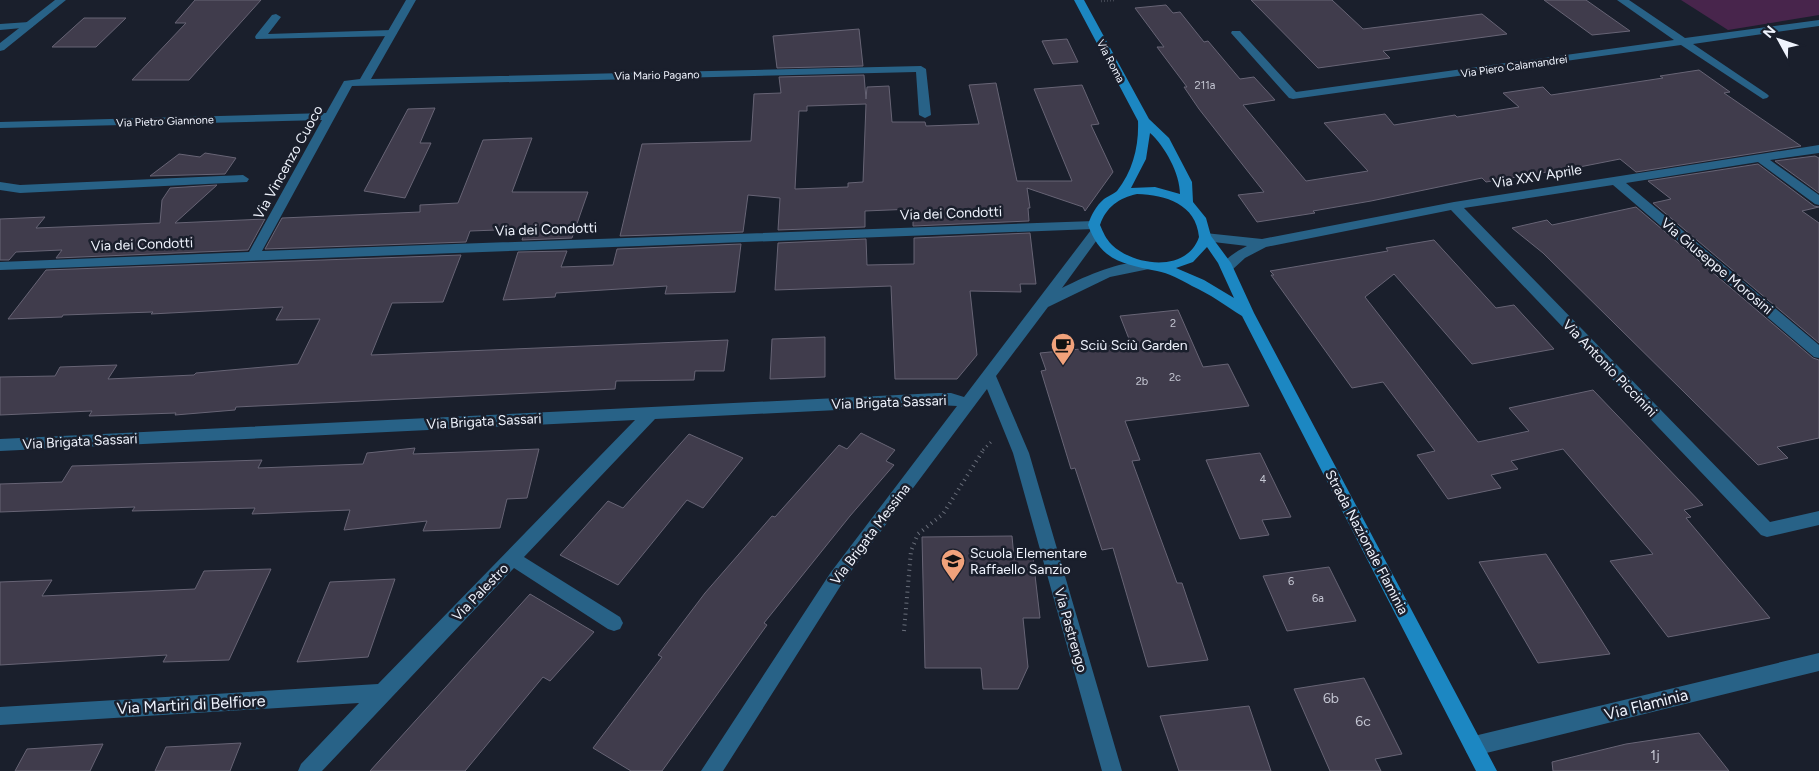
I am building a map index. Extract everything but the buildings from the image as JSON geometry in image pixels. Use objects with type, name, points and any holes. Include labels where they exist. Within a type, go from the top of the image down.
[{"type":"main road","name":"Via Roma","points":[[1079,0],[1144,121],[1163,138],[1186,182],[1187,203]]},
{"type":"main road","name":"Via Roma","points":[[1122,193],[1140,162],[1145,138],[1144,121]]},
{"type":"main road","name":"Strada Nazionale Flaminia","points":[[1095,229],[1102,208],[1122,193],[1137,190],[1155,190],[1172,195],[1187,203],[1196,212],[1202,222],[1205,237],[1217,248],[1247,313],[1487,771]]},
{"type":"main road","points":[[1095,229],[1101,242],[1111,252],[1144,266],[1160,267],[1177,264],[1191,257],[1200,248],[1205,237]]},
{"type":"main road","points":[[1160,267],[1199,283],[1247,313]]},
{"type":"street","points":[[0,48],[61,0]]},
{"type":"street","points":[[364,82],[411,0]]},
{"type":"street","points":[[1622,0],[1763,96]]},
{"type":"street","points":[[276,17],[260,37],[392,33]]},
{"type":"street","name":"Via Piero Calamandrei","points":[[1236,33],[1293,96],[1819,23]]},
{"type":"street","points":[[0,26],[29,25]]},
{"type":"street","name":"Via Mario Pagano","points":[[348,83],[921,69],[925,115]]},
{"type":"street","name":"Via Vincenzo Cuoco","points":[[253,256],[348,83]]},
{"type":"street","name":"Via Pietro Giannone","points":[[0,125],[330,116]]},
{"type":"street","name":"Via XXV Aprile","points":[[1205,237],[1262,243],[1454,206],[1819,149]]},
{"type":"street","points":[[1761,159],[1819,201]]},
{"type":"street","points":[[0,186],[20,188],[243,179]]},
{"type":"street","name":"Via Giuseppe Morosini","points":[[1615,180],[1819,352]]},
{"type":"street","name":"Via Antonio Piccinini","points":[[1454,206],[1767,530],[1819,518]]},
{"type":"street","name":"Via dei Condotti","points":[[0,266],[921,230],[1095,229]]},
{"type":"street","name":"Via Brigata Messina","points":[[711,771],[837,577],[1042,306],[1095,229]]},
{"type":"street","name":"Via XXV Aprile","points":[[1227,267],[1240,255],[1262,243]]},
{"type":"street","name":"Via Brigata Messina","points":[[1042,306],[1084,281],[1124,268],[1144,266]]},
{"type":"street","name":"Via Pastrengo","points":[[989,376],[1021,453],[1112,771]]},
{"type":"street","name":"Via Brigata Sassari","points":[[0,445],[938,399],[951,399],[968,404]]},
{"type":"street","name":"Via Palestro","points":[[308,771],[652,412]]},
{"type":"street","points":[[512,558],[614,623]]},
{"type":"street","name":"Via Flaminia","points":[[1474,746],[1819,662]]},
{"type":"street","name":"Via Martiri di Belfiore","points":[[0,716],[382,693]]},
{"type":"path","points":[[904,631],[911,551],[918,534],[943,514],[981,452]]},
{"type":"shaded area","points":[[1681,0],[1819,0],[1819,15],[1728,30]]},
{"type":"place","name":"Sciù Sciù Garden","points":[[1063,366]]},
{"type":"place","name":"Scuola Elementare Raffaello Sanzio","points":[[953,582]]}]
